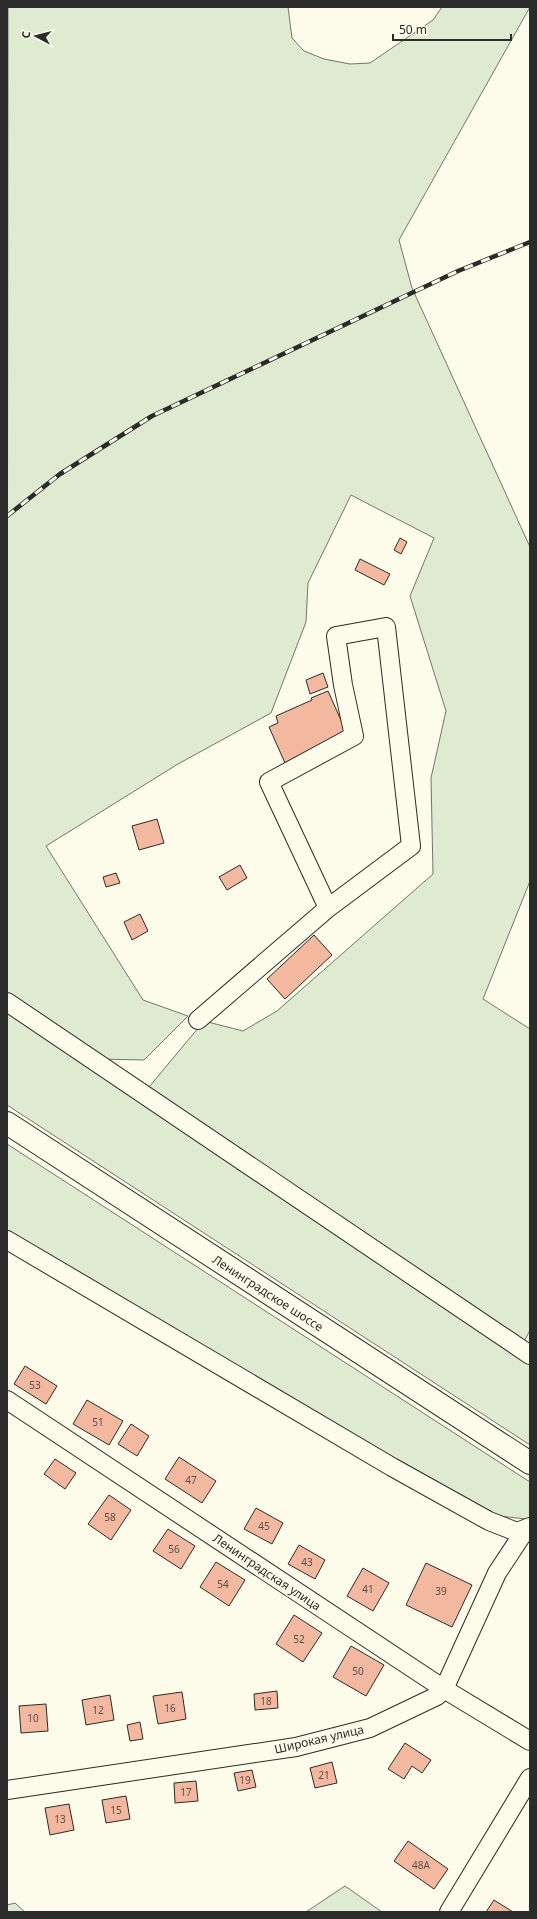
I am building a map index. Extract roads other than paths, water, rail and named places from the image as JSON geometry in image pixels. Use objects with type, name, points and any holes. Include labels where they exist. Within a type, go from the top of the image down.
[{"type":"highway","name":"Ленинградское шоссе","points":[[7,1123],[530,1463]]},
{"type":"street","points":[[198,1020],[328,908],[411,846],[386,627],[336,636],[343,686],[354,736],[269,782],[328,908]]},
{"type":"street","points":[[7,1002],[530,1355]]},
{"type":"street","points":[[7,1240],[460,1506],[515,1532],[528,1528]]},
{"type":"street","name":"Ленинградская улица","points":[[7,1400],[444,1689],[530,1741]]},
{"type":"street","points":[[444,1689],[497,1573],[528,1528]]},
{"type":"street","name":"Широкая улица","points":[[7,1790],[296,1747],[370,1728],[437,1696],[444,1689]]},
{"type":"street","points":[[449,1912],[530,1778]]},
{"type":"railway","points":[[7,516],[60,474],[152,416],[458,271],[530,242]]}]
